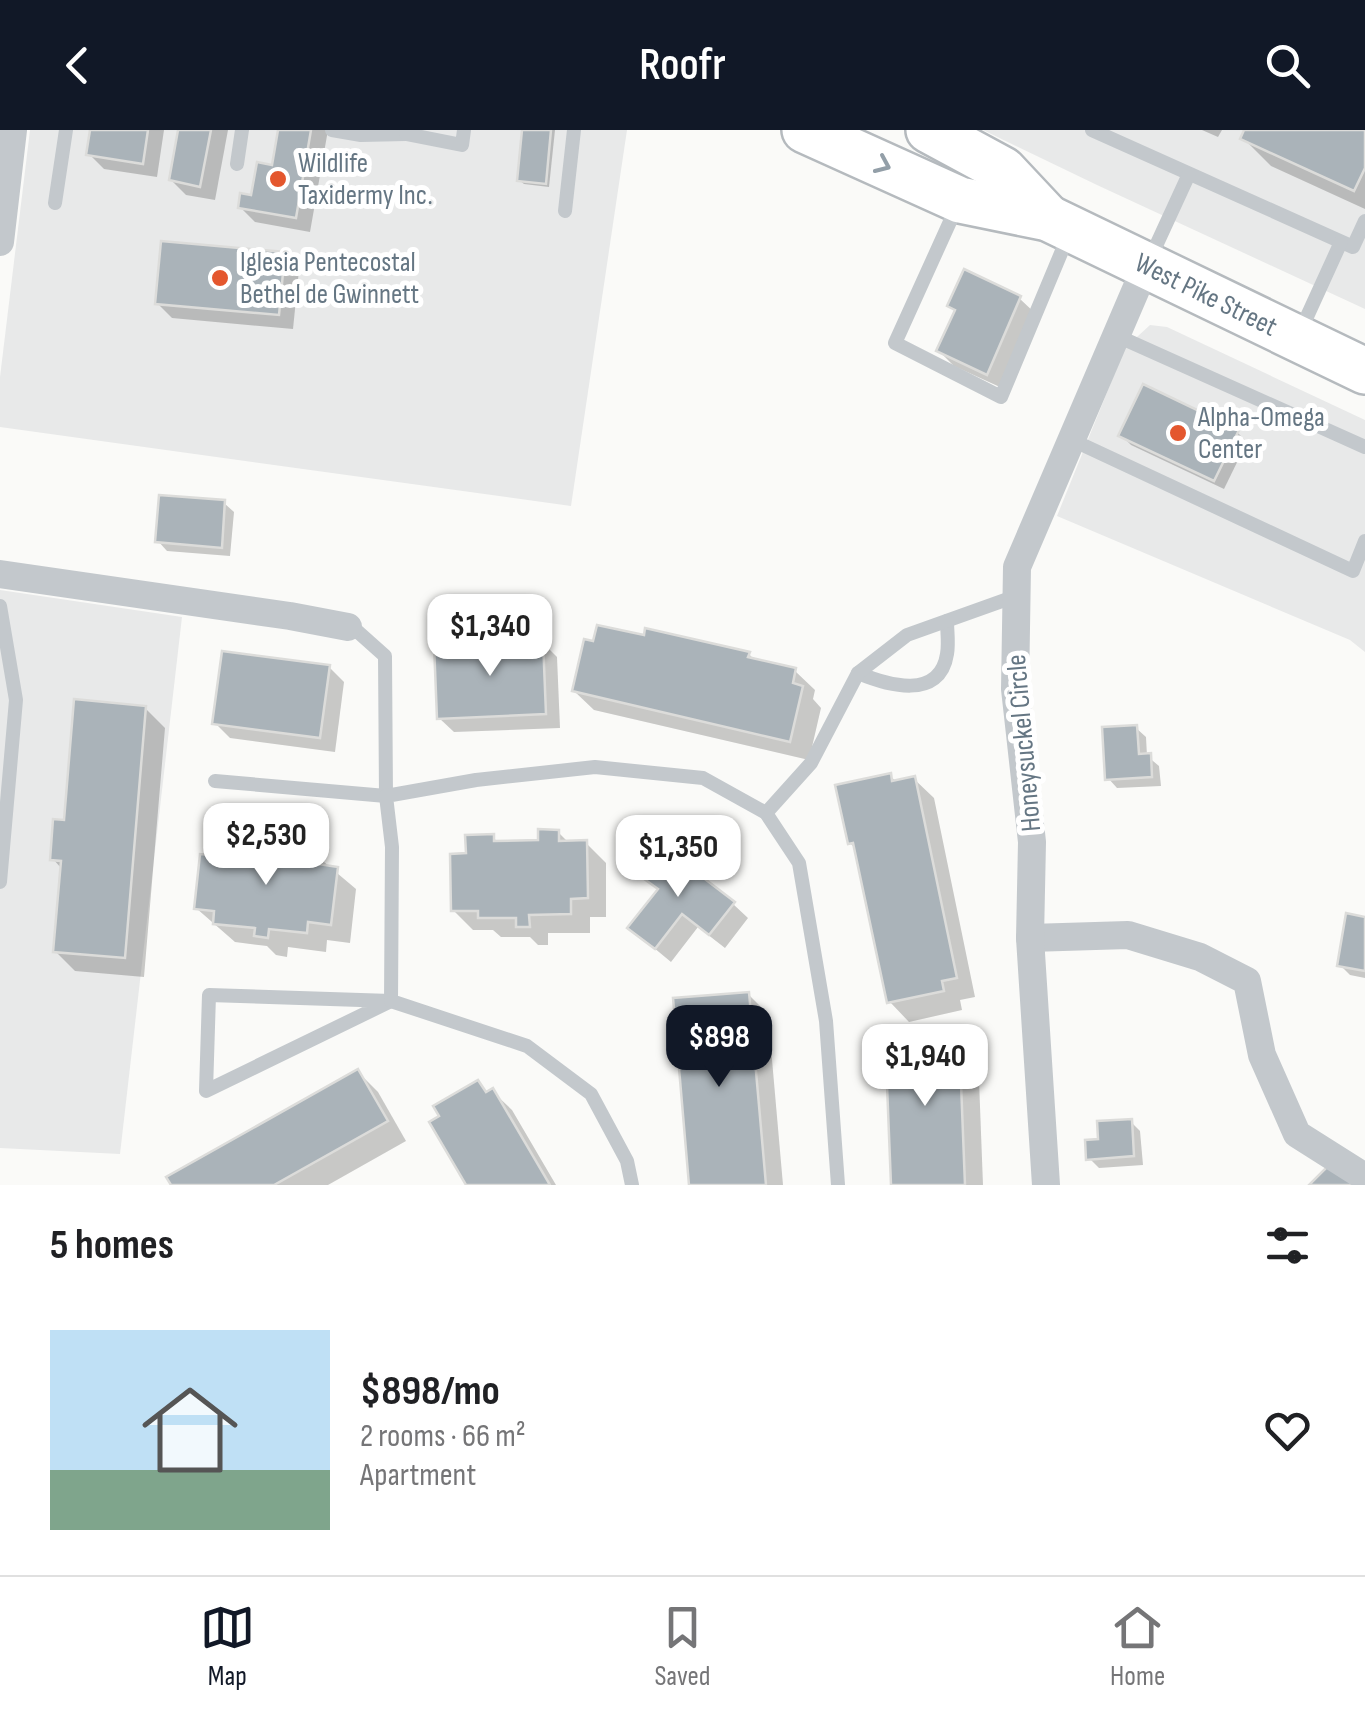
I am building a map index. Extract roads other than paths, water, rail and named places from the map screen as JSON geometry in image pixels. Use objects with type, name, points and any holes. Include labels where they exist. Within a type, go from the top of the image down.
[{"type":"main road","name":"West Pike Street","points":[[805,130],[960,200],[1059,223],[1365,371]]},
{"type":"main road","name":"West Pike Street","points":[[929,130],[1002,170],[1059,223]]},
{"type":"street","points":[[0,242],[3,182],[13,130]]},
{"type":"street","name":"Honeysuckel Circle","points":[[1046,1185],[1030,938],[1032,842],[1015,690],[1017,567],[1146,266]]},
{"type":"street","points":[[0,574],[271,613],[348,628]]},
{"type":"street","points":[[1030,938],[1128,935],[1200,958],[1247,980],[1262,1055],[1296,1134],[1365,1177]]},
{"type":"lane","points":[[55,203],[66,130]]},
{"type":"lane","points":[[237,164],[242,130]]},
{"type":"lane","points":[[332,130],[361,135],[406,132],[462,145],[464,130]]},
{"type":"lane","points":[[565,211],[574,130]]},
{"type":"lane","points":[[1092,130],[1352,247],[1365,221]]},
{"type":"lane","points":[[1146,266],[1189,174]]},
{"type":"lane","points":[[960,200],[895,343],[1002,397],[1059,223]]},
{"type":"lane","points":[[1297,339],[1341,242]]},
{"type":"lane","points":[[1115,335],[1365,447]]},
{"type":"lane","points":[[1070,439],[1353,571],[1365,541]]},
{"type":"lane","points":[[766,813],[811,762],[858,673],[907,635],[1016,596]]},
{"type":"lane","points":[[0,606],[16,688],[0,882]]},
{"type":"lane","points":[[858,673],[894,688],[919,685],[942,671],[947,654],[947,620]]},
{"type":"lane","points":[[348,628],[357,630],[385,656],[386,796],[392,847],[391,1002]]},
{"type":"lane","points":[[215,781],[386,796],[476,780],[594,767],[703,778],[766,813],[799,864],[826,1021],[838,1185]]},
{"type":"lane","points":[[391,1002],[206,1091],[209,995],[391,1002],[527,1046],[591,1094],[626,1160],[632,1185]]},
{"type":"place","name":"Wildlife Taxidermy Inc.","points":[[278,179]]},
{"type":"place","name":"Iglesia Pentecostal Bethel de Gwinnett","points":[[220,278]]},
{"type":"place","name":"Alpha-Omega Center","points":[[1178,433]]}]
